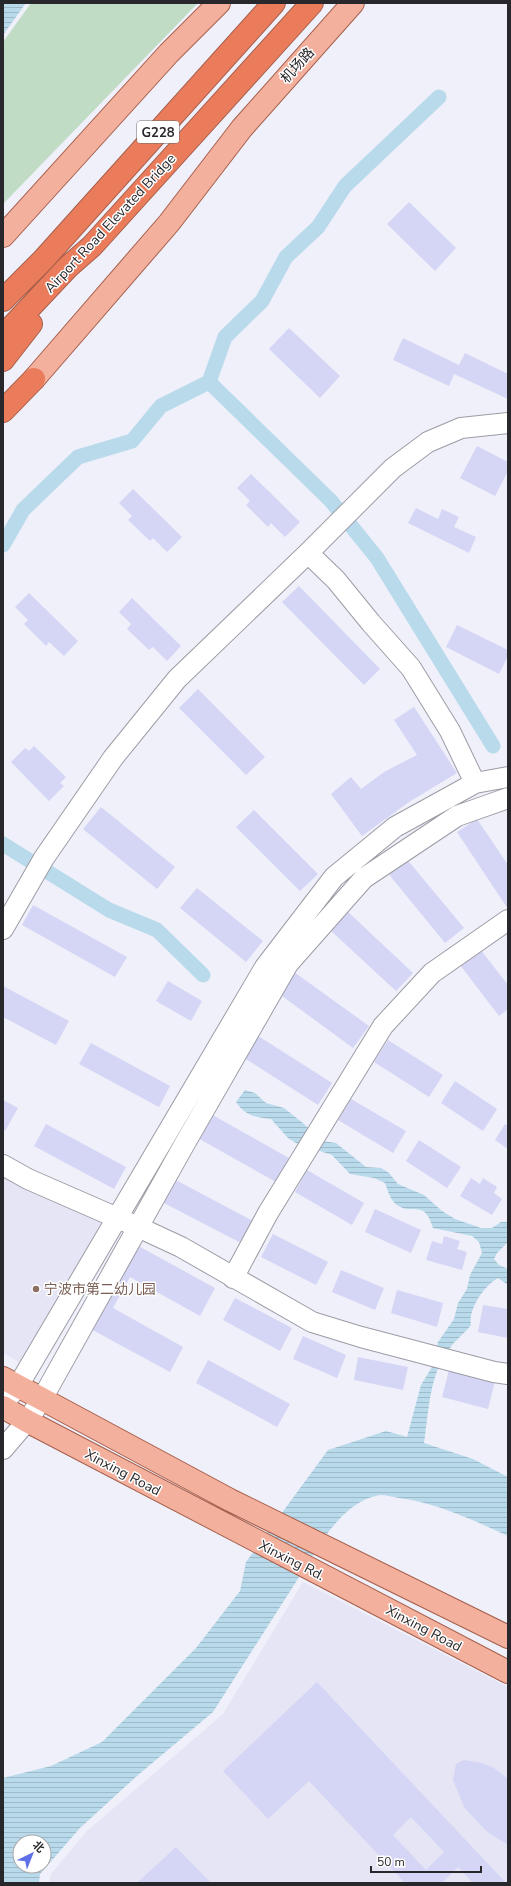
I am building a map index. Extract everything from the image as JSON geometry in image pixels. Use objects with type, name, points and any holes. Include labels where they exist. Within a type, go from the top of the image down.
[{"type":"highway","name":"Airport Road Elevated Bridge","points":[[3,300],[43,260],[274,3]]},
{"type":"highway","name":"Airport Road Elevated Bridge","points":[[3,336],[68,267],[92,246],[312,3]]},
{"type":"highway","points":[[3,360],[92,246]]},
{"type":"highway","points":[[3,289],[43,260]]},
{"type":"highway","points":[[3,411],[34,379]]},
{"type":"main road","points":[[3,236],[169,53],[219,3]]},
{"type":"main road","name":"机场路","points":[[34,379],[169,223],[242,128],[353,3]]},
{"type":"main road","name":"Xinxing Road","points":[[11,1382],[230,1500],[289,1529]]},
{"type":"main road","name":"Xinxing Road","points":[[3,1405],[27,1421],[244,1535]]},
{"type":"main road","name":"Xinxing Rd.","points":[[289,1529],[346,1557]]},
{"type":"main road","name":"Xinxing Rd.","points":[[244,1535],[340,1584]]},
{"type":"main road","name":"Xinxing Road","points":[[346,1557],[508,1637]]},
{"type":"main road","name":"Xinxing Road","points":[[340,1584],[508,1672]]},
{"type":"street","points":[[3,929],[44,858],[112,758],[177,679],[308,554],[393,468],[428,442],[461,428],[508,423]]},
{"type":"street","points":[[308,554],[336,580],[371,623],[412,668],[450,731],[475,783]]},
{"type":"street","points":[[3,1405],[11,1382],[119,1218],[265,967],[334,877],[395,827],[475,783],[508,777]]},
{"type":"street","points":[[3,1449],[27,1421],[42,1399],[288,964],[364,878],[457,816],[508,798]]},
{"type":"street","points":[[233,1278],[268,1213],[383,1026],[432,973],[508,920]]},
{"type":"street","points":[[3,1165],[28,1179],[119,1218],[181,1247],[312,1322],[361,1338],[494,1372],[508,1374]]},
{"type":"shaded area","points":[[3,3],[26,3],[3,35]]},
{"type":"shaded area","points":[[245,1090],[255,1093],[266,1103],[284,1108],[322,1141],[336,1143],[366,1167],[381,1168],[389,1173],[398,1184],[424,1195],[442,1211],[455,1219],[481,1228],[492,1228],[501,1222],[508,1222],[508,1242],[497,1253],[494,1259],[499,1265],[508,1269],[508,1285],[498,1278],[487,1286],[478,1298],[472,1312],[471,1325],[452,1345],[443,1358],[431,1393],[424,1443],[473,1459],[508,1477],[508,1536],[455,1513],[413,1500],[381,1495],[363,1500],[355,1505],[341,1517],[324,1538],[213,1712],[138,1775],[80,1828],[52,1860],[52,1834],[12,1834],[12,1874],[40,1874],[39,1883],[3,1883],[3,1778],[51,1766],[102,1742],[196,1648],[240,1591],[246,1562],[328,1450],[386,1431],[407,1437],[421,1385],[432,1367],[438,1342],[454,1319],[458,1303],[467,1289],[470,1275],[482,1253],[479,1242],[472,1236],[433,1228],[430,1219],[422,1210],[403,1208],[397,1205],[393,1201],[385,1183],[374,1178],[350,1174],[332,1155],[296,1143],[288,1138],[271,1119],[251,1115],[239,1107],[236,1102]]},
{"type":"shaded area","name":"宁波市第二幼儿园","points":[[3,1168],[105,1225],[26,1366],[3,1353]]},
{"type":"shaded area","points":[[303,1582],[508,1687],[508,1883],[49,1883],[51,1874],[87,1831],[223,1714]]},
{"type":"green space","points":[[31,3],[198,3],[3,204],[3,42]]},
{"type":"building","points":[[409,202],[456,248],[435,271],[387,224]]},
{"type":"building","points":[[289,328],[340,376],[320,398],[269,349]]},
{"type":"building","points":[[403,338],[459,365],[465,353],[508,374],[508,399],[454,374],[449,386],[393,360]]},
{"type":"building","points":[[477,446],[508,462],[508,471],[495,496],[460,478]]},
{"type":"building","points":[[251,474],[300,522],[285,537],[271,523],[268,527],[246,505],[250,501],[237,488]]},
{"type":"building","points":[[133,489],[182,537],[167,552],[153,538],[150,541],[128,520],[132,516],[119,503]]},
{"type":"building","points":[[416,508],[438,519],[442,509],[459,517],[454,527],[476,537],[469,553],[408,523]]},
{"type":"building","points":[[299,586],[380,669],[364,685],[282,602]]},
{"type":"building","points":[[29,593],[78,641],[64,656],[49,642],[46,646],[24,624],[28,620],[15,607]]},
{"type":"building","points":[[132,598],[181,646],[167,661],[153,647],[149,650],[127,629],[131,624],[119,612]]},
{"type":"building","points":[[457,625],[508,650],[508,656],[499,674],[446,647]]},
{"type":"building","points":[[198,689],[265,757],[246,775],[179,708]]},
{"type":"building","points":[[414,707],[457,773],[409,802],[362,836],[331,794],[351,777],[361,789],[384,772],[417,755],[394,720]]},
{"type":"building","points":[[34,746],[66,777],[60,783],[64,786],[49,801],[11,762],[25,748],[29,751]]},
{"type":"building","points":[[101,807],[175,867],[157,889],[83,829]]},
{"type":"building","points":[[254,810],[318,874],[300,891],[236,827]]},
{"type":"building","points":[[477,819],[508,865],[508,909],[457,832]]},
{"type":"building","points":[[405,857],[464,928],[445,943],[387,872]]},
{"type":"building","points":[[197,888],[263,941],[246,962],[180,908]]},
{"type":"building","points":[[33,905],[127,957],[115,977],[22,925]]},
{"type":"building","points":[[346,910],[413,973],[396,991],[329,929]]},
{"type":"building","points":[[480,949],[508,985],[508,1009],[499,1016],[460,965]]},
{"type":"building","points":[[294,972],[369,1026],[353,1048],[278,993]]},
{"type":"building","points":[[168,981],[202,1001],[191,1021],[156,1001]]},
{"type":"building","points":[[3,986],[69,1021],[56,1045],[3,1017]]},
{"type":"building","points":[[255,1034],[332,1083],[318,1105],[241,1056]]},
{"type":"building","points":[[388,1040],[443,1075],[429,1097],[374,1062]]},
{"type":"building","points":[[91,1043],[170,1086],[159,1107],[79,1064]]},
{"type":"building","points":[[455,1081],[497,1109],[483,1131],[441,1103]]},
{"type":"building","points":[[351,1099],[406,1131],[393,1153],[338,1120]]},
{"type":"building","points":[[3,1100],[18,1108],[5,1131],[3,1129]]},
{"type":"building","points":[[209,1113],[289,1158],[276,1182],[196,1137]]},
{"type":"building","points":[[46,1124],[126,1167],[114,1189],[34,1146]]},
{"type":"building","points":[[505,1124],[508,1126],[508,1149],[495,1140]]},
{"type":"building","points":[[419,1140],[461,1167],[447,1188],[406,1161]]},
{"type":"building","points":[[307,1170],[364,1203],[352,1225],[295,1192]]},
{"type":"building","points":[[172,1178],[253,1221],[241,1243],[160,1201]]},
{"type":"building","points":[[471,1178],[480,1184],[483,1178],[497,1187],[494,1193],[502,1199],[492,1215],[460,1196]]},
{"type":"building","points":[[375,1209],[421,1230],[411,1253],[365,1232]]},
{"type":"building","points":[[273,1234],[328,1262],[316,1285],[261,1257]]},
{"type":"building","points":[[444,1236],[460,1241],[457,1249],[467,1252],[462,1270],[426,1260],[432,1241],[442,1244]]},
{"type":"building","points":[[133,1243],[215,1288],[200,1316],[130,1277],[113,1308],[183,1347],[170,1372],[87,1327]]},
{"type":"building","points":[[341,1270],[384,1288],[375,1310],[332,1292]]},
{"type":"building","points":[[397,1290],[443,1303],[437,1327],[391,1313]]},
{"type":"building","points":[[235,1298],[292,1328],[280,1351],[223,1320]]},
{"type":"building","points":[[483,1305],[508,1309],[508,1338],[478,1332]]},
{"type":"building","points":[[303,1336],[346,1355],[337,1378],[293,1359]]},
{"type":"building","points":[[358,1357],[408,1367],[403,1390],[354,1380]]},
{"type":"building","points":[[208,1360],[290,1404],[277,1427],[196,1383]]},
{"type":"building","points":[[449,1370],[495,1381],[488,1409],[442,1397]]},
{"type":"building","points":[[317,1682],[506,1883],[473,1883],[458,1867],[442,1883],[405,1883],[309,1781],[268,1819],[223,1771]],"holes":[[[411,1817],[444,1852],[426,1870],[393,1835]]]},
{"type":"building","points":[[464,1760],[482,1763],[494,1768],[508,1779],[508,1845],[486,1831],[464,1807],[453,1780],[456,1764]]},
{"type":"building","points":[[176,1847],[211,1883],[137,1883]]},
{"type":"waterway","points":[[3,545],[23,510],[78,457],[132,441],[161,406],[209,382],[225,337],[262,301],[286,257],[318,227],[345,186],[439,97]]},
{"type":"waterway","points":[[209,382],[331,501],[377,558],[493,746]]},
{"type":"waterway","points":[[3,844],[109,910],[157,930],[203,975]]},
{"type":"place","name":"宁波市第二幼儿园","points":[[36,1289]]}]
